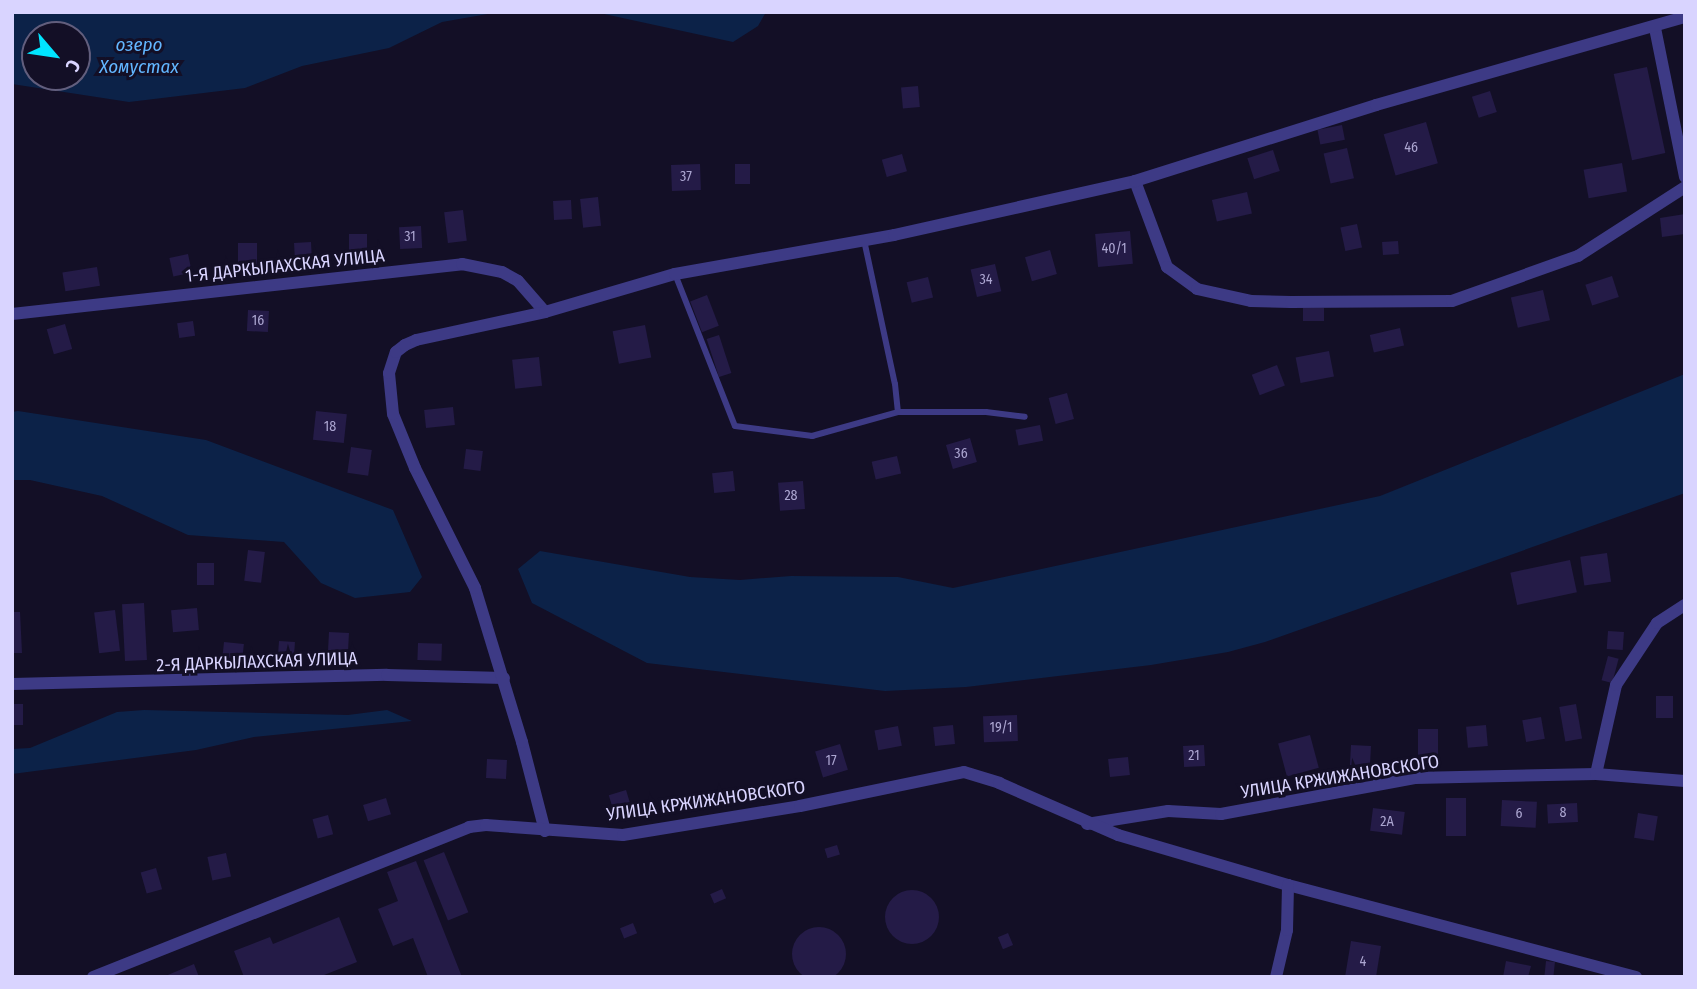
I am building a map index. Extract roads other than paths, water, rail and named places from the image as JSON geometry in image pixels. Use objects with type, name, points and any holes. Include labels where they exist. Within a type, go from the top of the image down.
[{"type":"street","points":[[545,831],[475,588],[401,438],[393,414],[389,373],[396,352],[415,340],[545,312],[675,274],[864,240],[1135,180],[1376,106],[1655,28],[1685,17]]},
{"type":"street","points":[[1655,28],[1685,177]]},
{"type":"street","points":[[1135,180],[1167,267],[1197,289],[1251,301],[1291,302],[1452,301],[1578,256],[1685,187]]},
{"type":"street","name":"1-Я ДАРКЫЛАХСКАЯ УЛИЦА","points":[[12,314],[462,264],[502,272],[518,281],[545,312]]},
{"type":"street","points":[[1596,775],[1616,685],[1657,623],[1685,604]]},
{"type":"street","name":"2-Я ДАРКЫЛАХСКАЯ УЛИЦА","points":[[12,684],[387,675],[503,678]]},
{"type":"street","name":"УЛИЦА КРЖИЖАНОВСКОГО","points":[[93,977],[454,832],[486,825],[545,831],[633,833],[800,806],[964,772],[999,783],[1087,824],[1288,885],[1636,977]]},
{"type":"street","name":"УЛИЦА КРЖИЖАНОВСКОГО","points":[[1087,824],[1168,811],[1221,814],[1415,778],[1596,775],[1685,781]]},
{"type":"street","points":[[1276,977],[1287,930],[1288,885]]},
{"type":"lane","points":[[864,240],[898,412]]},
{"type":"lane","points":[[675,274],[735,426],[812,436],[898,412],[986,412],[1025,417]]},
{"type":"water","name":"озеро Хомустах","points":[[12,12],[499,12],[442,22],[389,48],[302,66],[245,88],[129,102],[58,91],[91,91],[91,21],[21,21],[21,85],[12,84]]},
{"type":"water","points":[[595,12],[766,12],[758,26],[733,42]]},
{"type":"water","points":[[1685,374],[1685,493],[1265,642],[1228,652],[1151,665],[966,687],[885,691],[647,663],[532,603],[518,569],[540,551],[690,577],[740,580],[791,576],[898,577],[953,588],[1380,496]]},
{"type":"water","points":[[12,412],[206,440],[393,510],[422,577],[410,592],[355,598],[321,583],[284,542],[188,535],[102,496],[30,480],[12,480]]},
{"type":"water","points":[[144,710],[348,715],[387,710],[412,721],[254,737],[196,750],[12,774],[12,749],[30,748],[117,712]]}]
